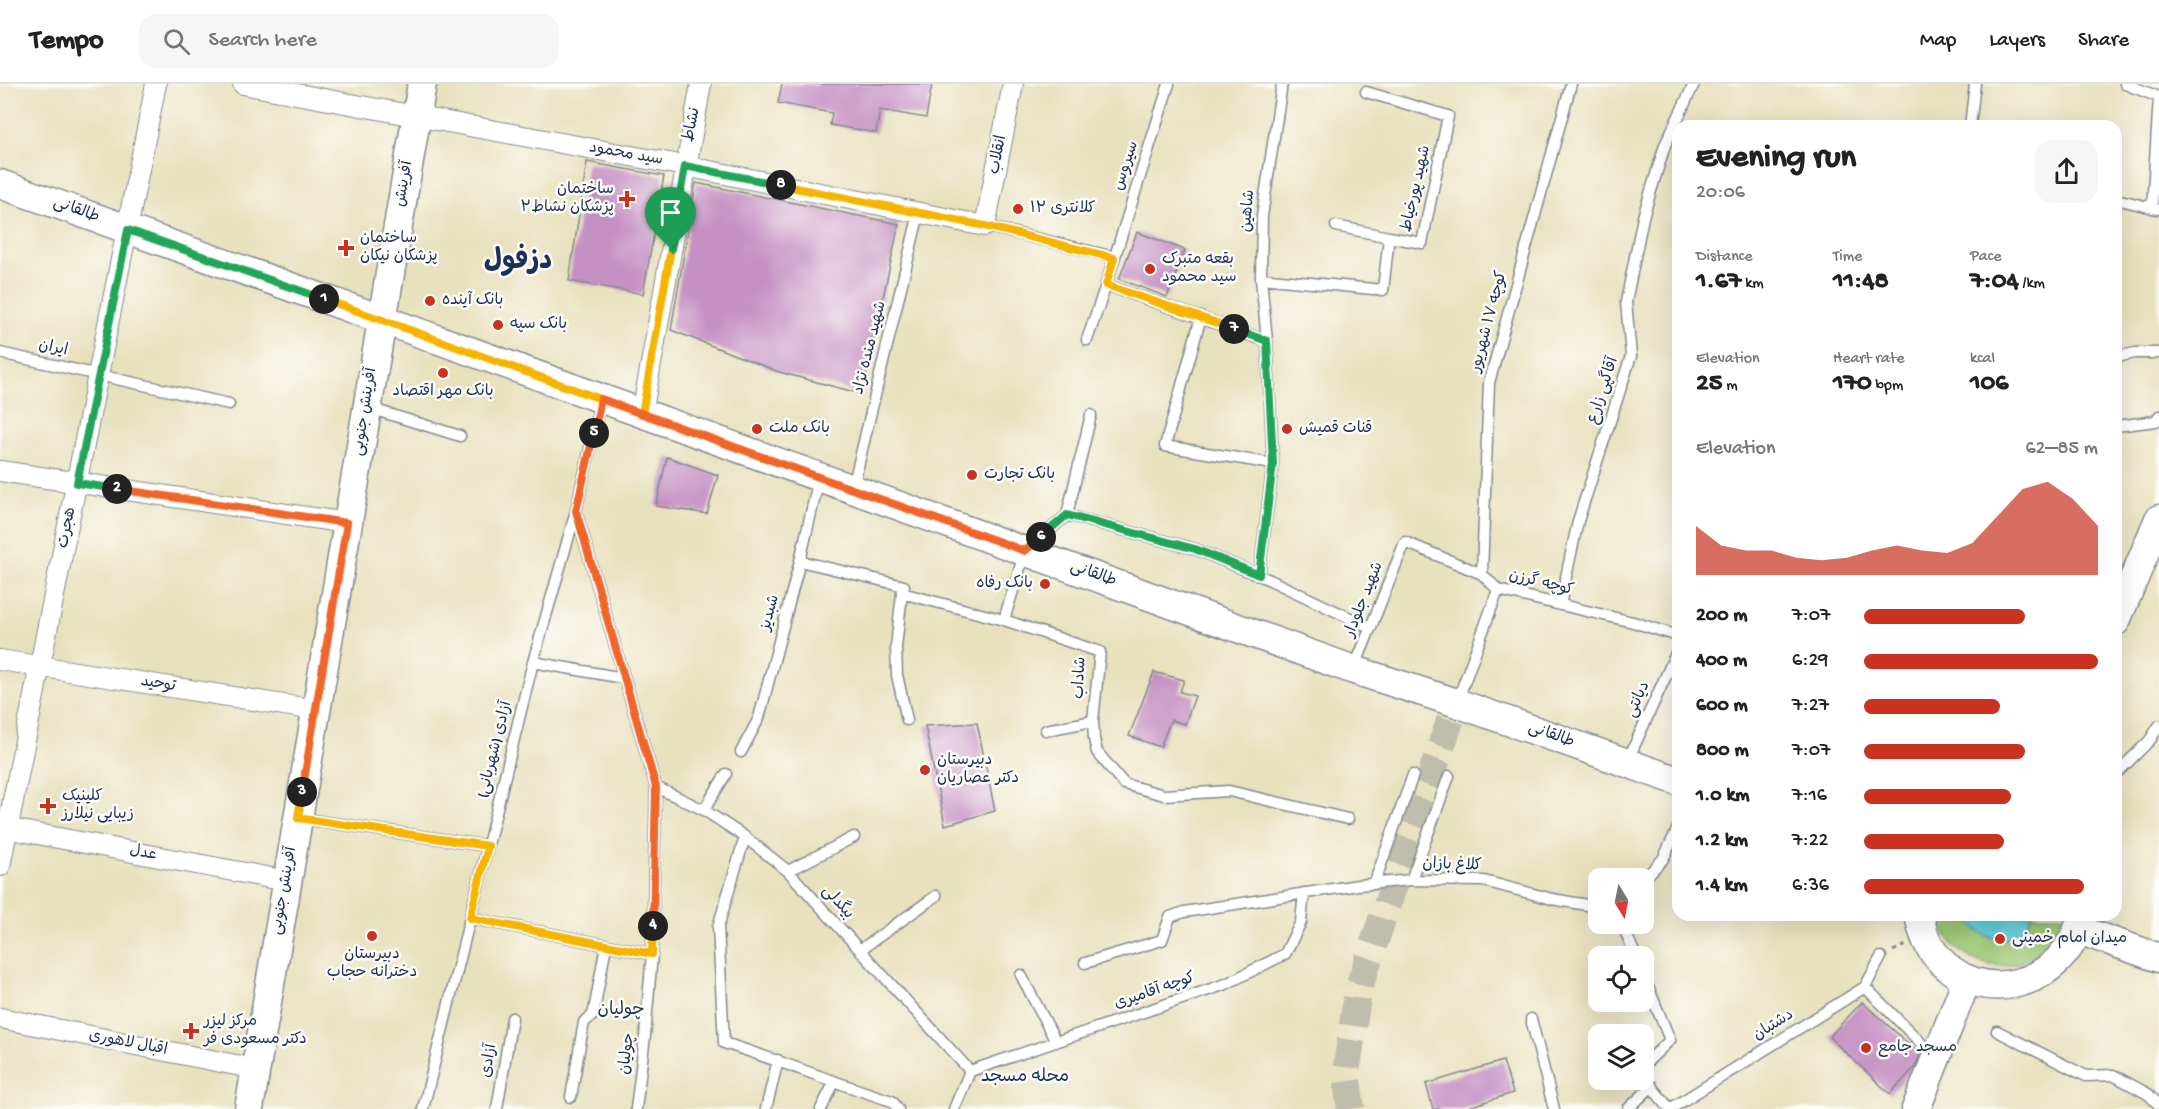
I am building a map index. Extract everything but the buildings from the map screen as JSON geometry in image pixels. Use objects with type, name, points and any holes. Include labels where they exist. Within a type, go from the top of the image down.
[{"type":"main road","name":"آفرینش","points":[[381,319],[422,84]]},
{"type":"main road","name":"طالقانی","points":[[0,184],[1354,670],[1672,793]]},
{"type":"main road","name":"آفرینش جنوبی","points":[[249,1109],[381,319]]},
{"type":"main road","points":[[2122,607],[2159,519]]},
{"type":"main road","name":"طالقانی","points":[[1455,709],[1672,779]]},
{"type":"main road","points":[[1921,925],[1934,954],[1949,968],[1967,979],[1994,986],[2021,983],[2046,972],[2066,954],[2080,922],[2159,958]]},
{"type":"main road","points":[[1916,1109],[1967,979]]},
{"type":"street","name":"هجرت","points":[[0,866],[4,828],[40,666],[156,84]]},
{"type":"street","name":"سید محمود","points":[[243,84],[685,166],[985,226]]},
{"type":"street","name":"نشاط","points":[[642,414],[701,84]]},
{"type":"street","name":"انقلاب","points":[[985,226],[1013,84]]},
{"type":"street","points":[[0,471],[347,523]]},
{"type":"street","name":"توحید","points":[[0,660],[316,710]]},
{"type":"street","name":"عدل","points":[[4,828],[287,881]]},
{"type":"street","name":"اقبال لاهوری","points":[[0,1018],[255,1069]]},
{"type":"lane","name":"سیروس","points":[[1087,340],[1169,84]]},
{"type":"lane","name":"شاهین","points":[[1259,575],[1273,464],[1267,341],[1261,278],[1262,216],[1282,84]]},
{"type":"lane","name":"کوچه ۱۷ شهریور","points":[[1482,574],[1489,383],[1571,84]]},
{"type":"lane","name":"آقاگپی زارع","points":[[1677,120],[1694,84]]},
{"type":"lane","points":[[1971,120],[1975,84]]},
{"type":"lane","points":[[2122,200],[2156,209],[2158,97],[2125,84]]},
{"type":"lane","name":"شهید پورخیاط","points":[[1261,278],[1383,290],[1389,237],[1422,243],[1448,116],[1366,92]]},
{"type":"lane","name":"آقاگپی زارع","points":[[1560,605],[1578,521],[1631,356],[1626,302],[1643,217],[1665,145],[1672,130]]},
{"type":"lane","name":"شهید منده نژاد","points":[[853,489],[919,213]]},
{"type":"lane","name":"سید محمود","points":[[985,226],[1114,258]]},
{"type":"lane","points":[[1336,226],[1389,237]]},
{"type":"lane","points":[[1106,285],[1267,341]]},
{"type":"lane","points":[[1201,317],[1165,446],[1273,464]]},
{"type":"lane","name":"ایران","points":[[0,353],[229,404]]},
{"type":"lane","points":[[2122,356],[2159,353]]},
{"type":"lane","name":"آزادی (شهربانی)","points":[[423,1109],[533,662],[576,511],[601,399]]},
{"type":"lane","points":[[367,408],[460,436]]},
{"type":"lane","points":[[1005,620],[1025,551],[1067,515],[1091,415]]},
{"type":"lane","points":[[2122,425],[2156,421],[2159,416]]},
{"type":"lane","name":"شبدیز","points":[[741,752],[759,718],[800,561],[819,477]]},
{"type":"lane","name":"چولیان","points":[[576,511],[656,787],[652,954],[636,1109]]},
{"type":"lane","points":[[1067,515],[1195,549],[1259,575],[1371,628]]},
{"type":"lane","name":"کوچه گرزن","points":[[1405,542],[1482,574],[1498,590],[1633,622],[1672,634]]},
{"type":"lane","name":"شهید جلودار","points":[[1354,670],[1405,542]]},
{"type":"lane","name":"شاداب","points":[[800,561],[904,586],[902,593],[1005,620],[1100,651],[1093,721],[1097,752],[1124,784],[1164,795],[1229,790],[1348,819]]},
{"type":"lane","points":[[1455,709],[1498,590]]},
{"type":"lane","points":[[902,593],[896,646],[897,675],[907,720]]},
{"type":"lane","points":[[533,662],[623,678]]},
{"type":"lane","name":"دیانتی","points":[[1627,763],[1672,662]]},
{"type":"lane","points":[[1046,730],[1093,721]]},
{"type":"lane","points":[[2122,768],[2150,740],[2159,726]]},
{"type":"lane","points":[[704,810],[726,774]]},
{"type":"lane","points":[[1374,884],[1413,775]]},
{"type":"lane","name":"کلاغ بازان","points":[[1449,776],[1411,880],[1484,881],[1552,899],[1588,905]]},
{"type":"lane","name":"بیگدلی","points":[[656,787],[704,810],[745,837],[788,871],[970,1071]]},
{"type":"lane","points":[[298,818],[488,846]]},
{"type":"lane","points":[[745,837],[718,927],[724,1043],[778,1060],[834,1083],[892,1101],[898,1109]]},
{"type":"lane","points":[[788,871],[854,837]]},
{"type":"lane","points":[[1654,868],[1663,859],[1672,840]]},
{"type":"lane","points":[[1085,963],[1162,940],[1170,917],[1184,912],[1411,880]]},
{"type":"lane","name":"کوچه آقامیری","points":[[970,1071],[1226,984],[1285,954],[1301,922],[1304,894]]},
{"type":"lane","points":[[860,950],[936,896]]},
{"type":"lane","points":[[470,918],[652,954]]},
{"type":"lane","points":[[571,1097],[584,1022],[592,1017],[594,1011],[606,945]]},
{"type":"lane","name":"دشتبان","points":[[1670,1109],[1865,987],[1881,957]]},
{"type":"lane","points":[[1021,975],[1056,1042]]},
{"type":"lane","points":[[1865,987],[1936,1058]]},
{"type":"lane","points":[[1654,1001],[1670,1040],[1654,1055]]},
{"type":"lane","name":"آزادی","points":[[497,1109],[512,1018]]},
{"type":"lane","points":[[1531,1019],[1554,1109]]},
{"type":"lane","points":[[1997,1031],[2086,1076],[2113,1075],[2148,1094],[2159,1105]]},
{"type":"lane","points":[[766,1109],[778,1060]]},
{"type":"lane","points":[[954,1109],[970,1071]]},
{"type":"lane","points":[[821,1109],[834,1083]]},
{"type":"lane","points":[[1654,1089],[1670,1109]]},
{"type":"lane","points":[[1628,1109],[1642,1090]]},
{"type":"path","points":[[1881,957],[1921,925]]},
{"type":"green space","name":"میدان امام خمینی","points":[[1940,921],[2061,921],[2052,939],[2042,951],[2027,960],[2011,965],[1979,962],[1965,955],[1944,931]]},
{"type":"water","points":[[1969,921],[2029,921],[2018,933],[2000,939],[1990,937]]},
{"type":"tunnel","points":[[1351,1109],[1346,1074],[1358,990],[1452,715]]},
{"type":"place","name":"ساختمان پزشکان نشاط۲","points":[[627,199]]},
{"type":"place","name":"کلانتری ۱۲","points":[[1018,209]]},
{"type":"place","name":"ساختمان پزشکان نیکان","points":[[346,248]]},
{"type":"place","name":"بقعه متبرک سید محمود","points":[[1150,269]]},
{"type":"place","name":"بانک آینده","points":[[430,301]]},
{"type":"place","name":"بانک سپه","points":[[498,325]]},
{"type":"place","name":"بانک مهر اقتصاد","points":[[443,373]]},
{"type":"place","name":"بانک ملت","points":[[757,429]]},
{"type":"place","name":"قنات قمیش","points":[[1287,429]]},
{"type":"place","name":"بانک تجارت","points":[[972,475]]},
{"type":"place","name":"بانک رفاه","points":[[1045,584]]},
{"type":"place","name":"دبیرستان دکتر عصاریان","points":[[925,770]]},
{"type":"place","name":"کلینیک زیبایی نیلارز","points":[[48,806]]},
{"type":"place","name":"دبیرستان دخترانه حجاب","points":[[372,936]]},
{"type":"place","name":"میدان امام خمینی","points":[[2000,939]]},
{"type":"place","name":"مرکز لیزر دکتر مسعودی فر","points":[[191,1031]]},
{"type":"place","name":"مسجد جامع","points":[[1866,1048]]},
{"type":"district","name":"دزفول","points":[[518,262]]},
{"type":"district","name":"چولیان","points":[[621,1010]]},
{"type":"district","name":"محله مسجد","points":[[1025,1077]]},
{"type":"route","points":[[671,249],[642,414],[601,399],[381,319],[128,230],[77,483],[347,523],[298,818],[488,846],[470,918],[652,954],[656,787],[576,511],[601,399],[642,414],[1025,551],[1067,515],[1195,549],[1259,575],[1273,464],[1267,341],[1106,285],[1114,258],[985,226],[685,166],[671,249]]}]
